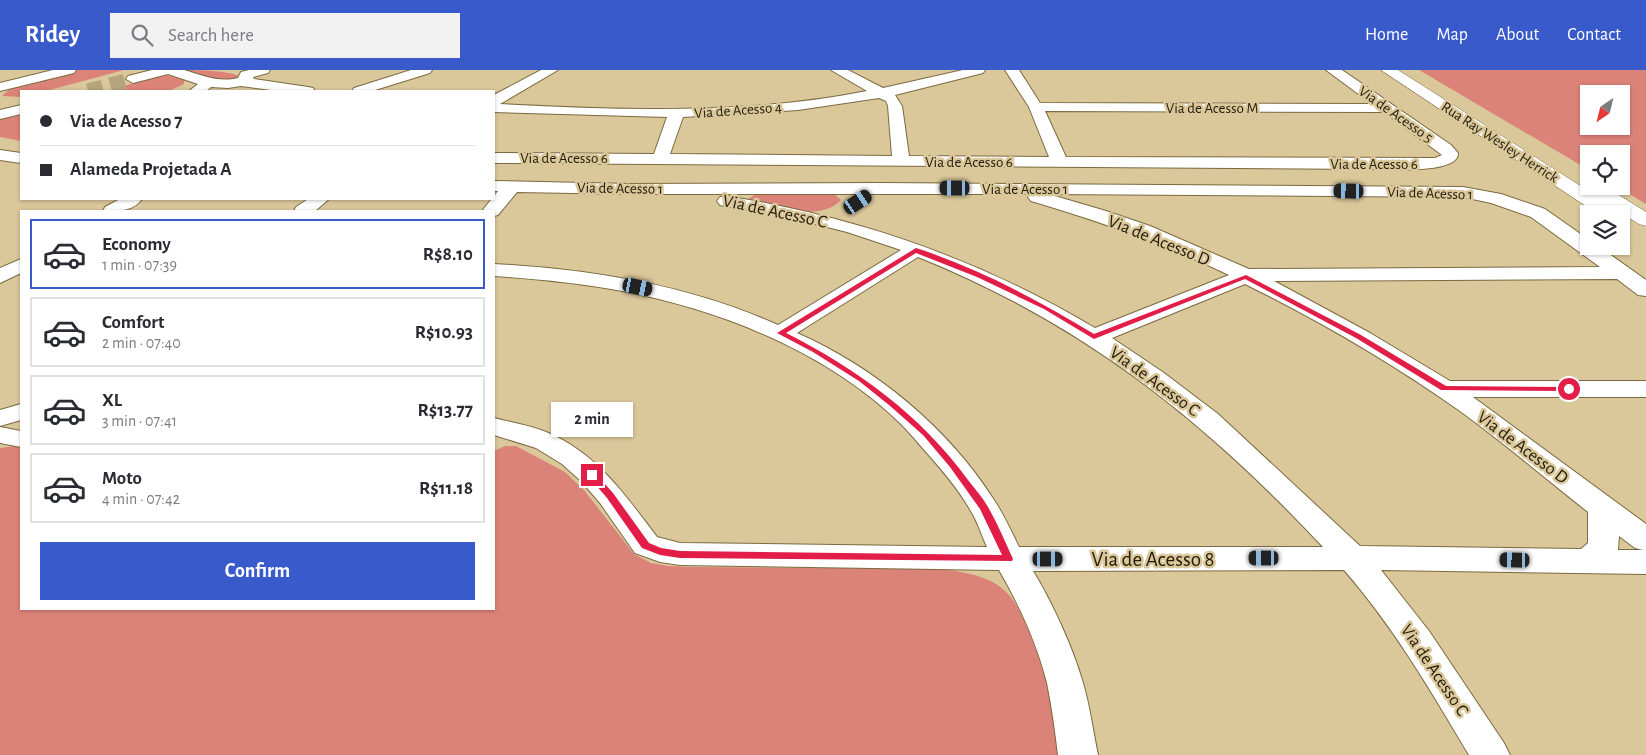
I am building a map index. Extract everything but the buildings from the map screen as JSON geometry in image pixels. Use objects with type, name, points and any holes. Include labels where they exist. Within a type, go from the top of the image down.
[{"type":"street","points":[[0,75],[42,70]]},
{"type":"street","points":[[0,87],[69,70]]},
{"type":"street","points":[[118,72],[136,78],[168,70],[208,83],[223,84],[241,76],[263,70]]},
{"type":"street","points":[[363,90],[425,70]]},
{"type":"street","points":[[495,100],[551,70]]},
{"type":"street","points":[[838,70],[892,99],[895,106],[901,161]]},
{"type":"street","name":"Via de Acesso 4","points":[[495,108],[590,113],[676,114],[766,109],[885,94],[978,70]]},
{"type":"street","points":[[996,70],[1012,70],[1036,107],[1060,162]]},
{"type":"street","name":"Via de Acesso 5","points":[[1333,70],[1445,148],[1450,153],[1450,157],[1444,161]]},
{"type":"street","name":"Rua Ray Wesley Herrick","points":[[1388,70],[1598,205]]},
{"type":"street","name":"Rua Ray Wesley Herrick","points":[[1406,71],[1580,180]]},
{"type":"street","points":[[241,76],[304,90]]},
{"type":"street","points":[[198,90],[208,83]]},
{"type":"street","points":[[0,98],[20,98]]},
{"type":"street","name":"Via de Acesso M","points":[[1036,107],[1387,108]]},
{"type":"street","points":[[0,115],[20,109]]},
{"type":"street","points":[[660,159],[676,114]]},
{"type":"street","points":[[0,155],[20,158]]},
{"type":"street","name":"Via de Acesso 6","points":[[495,158],[1365,164],[1438,163],[1444,161]]},
{"type":"street","points":[[491,210],[503,186]]},
{"type":"street","name":"Via de Acesso 1","points":[[503,186],[630,190],[879,188],[1464,192],[1496,198],[1538,213],[1646,290]]},
{"type":"street","points":[[844,211],[879,188]]},
{"type":"street","name":"Via de Acesso D","points":[[1012,189],[1100,216]]},
{"type":"street","name":"Via de Acesso D","points":[[1081,189],[1070,193],[1067,200],[1070,204],[1178,246],[1246,276],[1358,336],[1444,389],[1646,540]]},
{"type":"street","name":"Via de Acesso C","points":[[630,190],[716,199],[798,213],[844,211],[916,250],[980,276],[1046,308],[1094,336],[1200,413],[1297,502],[1353,558],[1390,603],[1490,755]]},
{"type":"street","name":"Rua Ray Wesley Herrick","points":[[1605,195],[1646,220]]},
{"type":"street","points":[[114,210],[131,200]]},
{"type":"street","points":[[304,210],[319,200]]},
{"type":"street","points":[[1630,226],[1646,236]]},
{"type":"street","points":[[781,333],[916,250]]},
{"type":"street","points":[[0,256],[20,259]]},
{"type":"street","points":[[0,277],[20,266]]},
{"type":"street","points":[[495,270],[566,276],[638,287],[682,297],[781,333],[816,351],[892,403],[926,434],[953,465],[984,508],[1008,559],[1026,586],[1062,672],[1078,755]]},
{"type":"street","points":[[1094,336],[1246,276],[1275,274],[1621,273]]},
{"type":"street","points":[[1444,389],[1646,390]]},
{"type":"street","points":[[0,418],[20,412]]},
{"type":"street","name":"Via de Acesso 8","points":[[495,426],[546,442],[572,458],[592,475],[610,496],[646,545],[660,551],[680,554],[1008,559],[1353,558],[1646,562]]},
{"type":"street","points":[[1589,560],[1604,547],[1603,509]]},
{"type":"shaded area","points":[[71,70],[124,70],[50,90],[20,90],[20,97],[2,96],[12,87]]},
{"type":"shaded area","points":[[181,70],[224,72],[246,79],[220,80]]},
{"type":"shaded area","points":[[1419,70],[1646,70],[1646,204],[1630,194],[1630,145],[1580,145],[1580,165]]},
{"type":"shaded area","points":[[163,74],[184,80],[184,84],[171,90],[111,90]]},
{"type":"shaded area","points":[[20,110],[20,141],[0,137],[0,116]]},
{"type":"shaded area","points":[[760,191],[833,193],[841,200],[832,207],[821,211],[809,212],[784,209],[747,200]]},
{"type":"shaded area","points":[[20,445],[20,610],[495,610],[495,451],[505,446],[516,446],[565,472],[584,490],[634,554],[651,563],[692,567],[914,567],[942,569],[987,579],[1003,589],[1015,603],[1025,621],[1049,691],[1062,755],[0,755],[0,448]]},
{"type":"tunnel","points":[[92,90],[133,79]]},
{"type":"route","points":[[592,475],[646,545],[660,551],[680,554],[1008,559],[984,508],[953,465],[926,434],[892,403],[861,380],[816,351],[781,333],[916,250],[980,276],[1046,308],[1094,336],[1246,276],[1358,336],[1444,389],[1569,389]]}]
